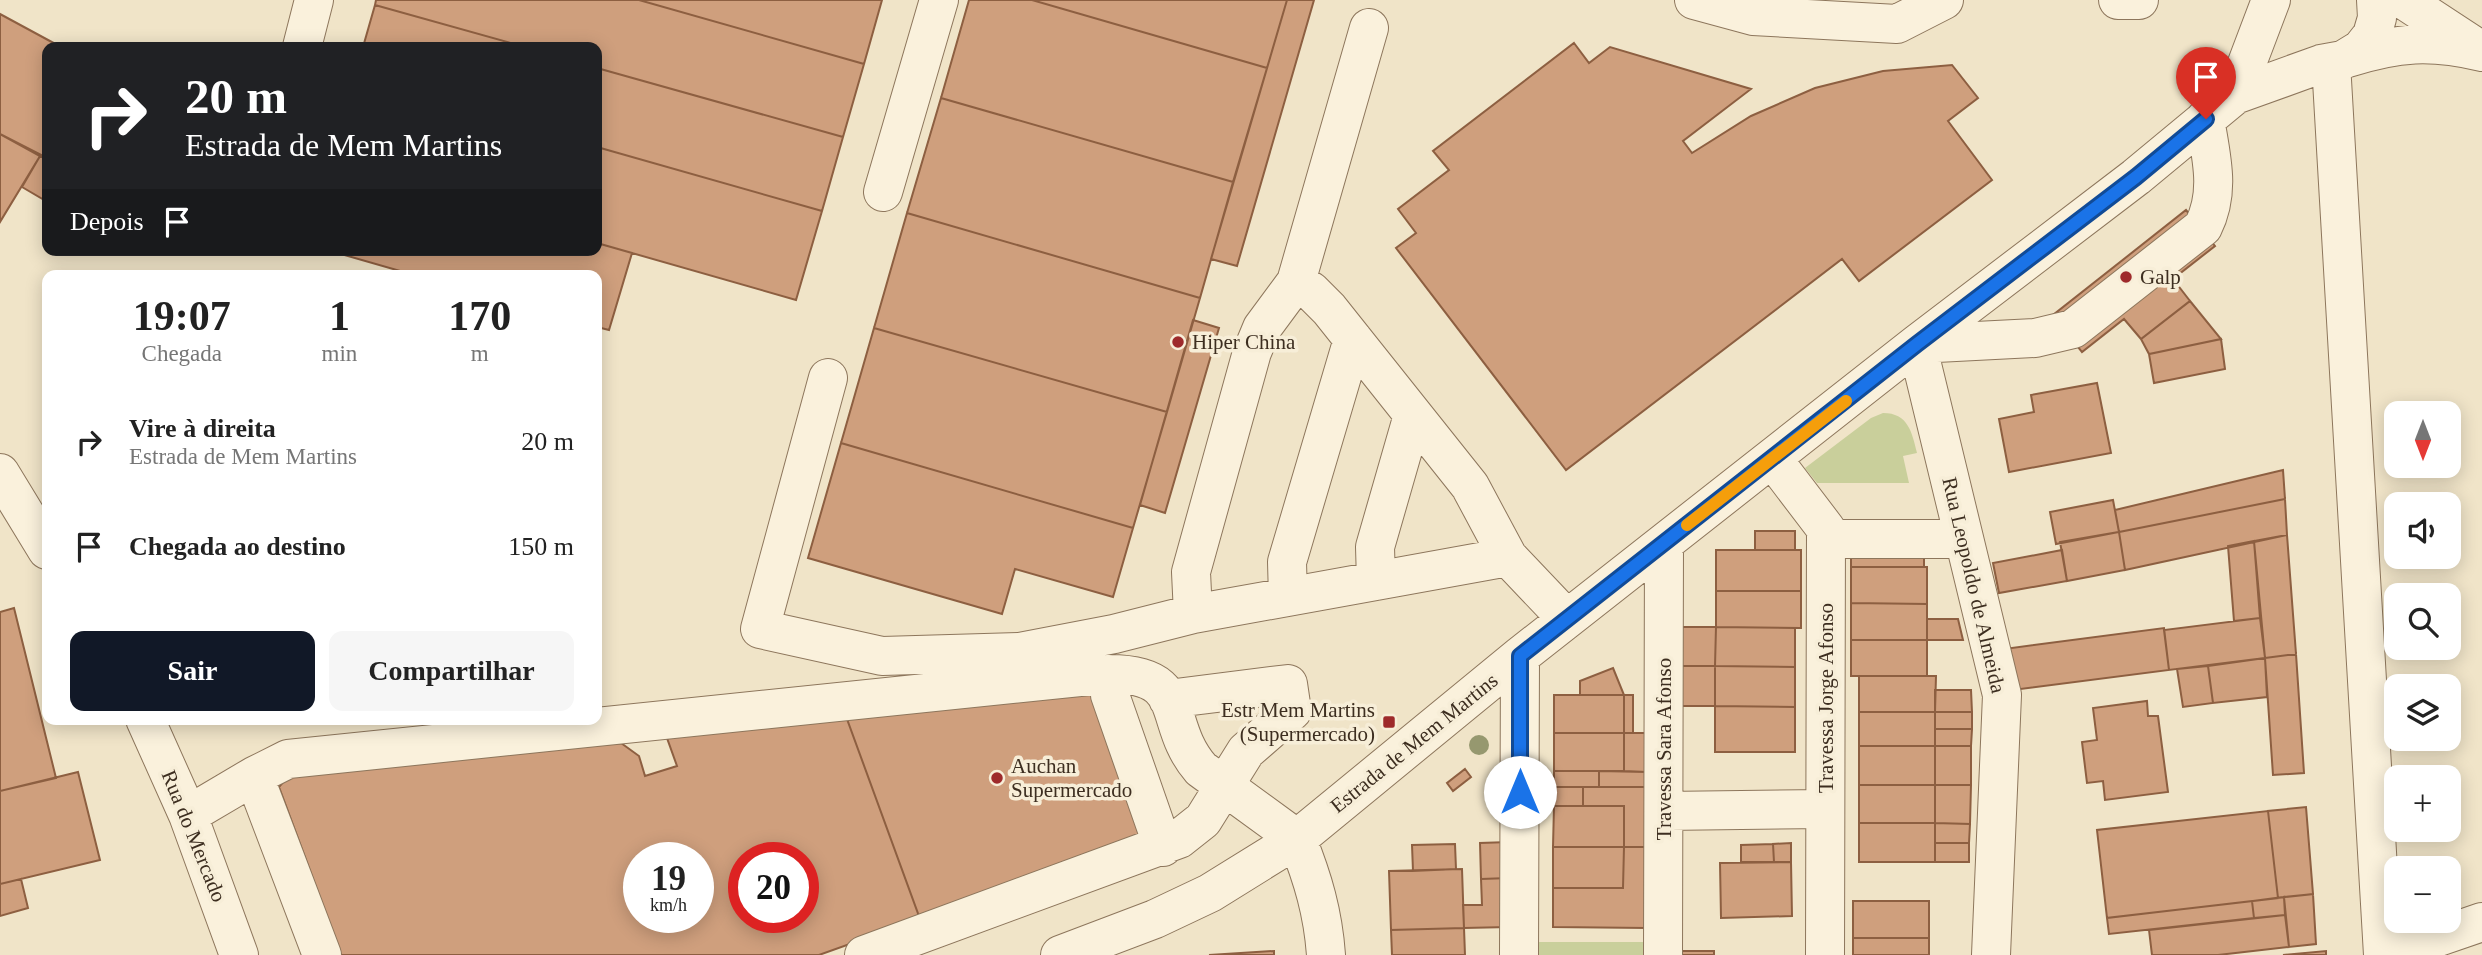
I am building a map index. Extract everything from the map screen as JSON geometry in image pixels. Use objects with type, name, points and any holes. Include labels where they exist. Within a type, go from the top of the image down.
[{"type":"street","points":[[303,42],[314,0]]},
{"type":"street","points":[[883,192],[939,0]]},
{"type":"street","points":[[1693,0],[1754,16],[1897,24],[1944,0]]},
{"type":"street","points":[[2118,0],[2145,0]]},
{"type":"street","name":"Estrada de Mem Martins","points":[[2272,0],[2274,26],[2281,42],[2294,54],[2331,62]]},
{"type":"street","name":"Estrada de Mem Martins","points":[[2235,94],[2272,0]]},
{"type":"street","name":"Estrada de Mem Martins","points":[[1060,955],[1107,939],[1188,904],[1297,839],[1520,656],[1917,344],[2136,177],[2235,94],[2331,62],[2361,49],[2372,35],[2377,18],[2376,0]]},
{"type":"street","points":[[2404,0],[2482,52]]},
{"type":"street","points":[[1193,614],[1191,572],[1252,352],[1262,328],[1296,282],[1369,28]]},
{"type":"street","points":[[2482,52],[2450,44],[2401,43],[2331,62],[2373,819],[2384,955],[2482,922]]},
{"type":"street","points":[[1917,344],[2035,338],[2073,329],[2193,236],[2203,227],[2214,199],[2215,183],[2206,119]]},
{"type":"street","points":[[1296,282],[1311,290],[1329,309],[1470,486],[1508,557],[1567,619]]},
{"type":"street","points":[[1288,597],[1287,562],[1353,339]]},
{"type":"street","name":"Rua Leopoldo de Almeida","points":[[1917,344],[2002,695],[1991,955]]},
{"type":"street","points":[[828,378],[760,629],[882,656],[1006,652],[1114,634],[1193,614],[1508,557]]},
{"type":"street","points":[[1376,581],[1375,547],[1413,415]]},
{"type":"street","name":"Travessa Jorge Afonso","points":[[1772,458],[1826,529],[1825,955]]},
{"type":"street","points":[[0,473],[42,542]]},
{"type":"street","points":[[1826,539],[1964,539]]},
{"type":"street","name":"Travessa Sara Afonso","points":[[1663,955],[1664,543]]},
{"type":"street","points":[[1519,955],[1520,656]]},
{"type":"street","points":[[188,815],[288,759],[1109,674],[1139,674],[1162,687],[1190,757],[1201,769],[1297,839],[1317,889],[1324,919],[1326,955]]},
{"type":"street","points":[[1109,674],[1110,695],[1163,846]]},
{"type":"street","points":[[864,955],[1179,839],[1203,820],[1246,751],[1292,711],[1288,684],[1168,699]]},
{"type":"street","name":"Rua do Mercado","points":[[148,725],[188,815],[239,955]]},
{"type":"street","points":[[254,776],[321,955]]},
{"type":"street","points":[[1664,811],[1825,809]]},
{"type":"street","points":[[2373,819],[2394,856]]},
{"type":"street","points":[[2461,907],[2482,912]]},
{"type":"green space","points":[[1883,413],[1898,416],[1911,431],[1917,453],[1903,456],[1909,483],[1817,483],[1805,468],[1871,418]]},
{"type":"green space","points":[[1530,942],[1647,942],[1647,955],[1530,955]]},
{"type":"building","points":[[376,0],[639,0],[864,64],[843,137],[602,69],[602,42],[507,42],[375,5]]},
{"type":"building","points":[[639,0],[882,0],[864,64]]},
{"type":"building","points":[[969,0],[1032,0],[1267,68],[1233,182],[941,98]]},
{"type":"building","points":[[1032,0],[1287,0],[1267,68]]},
{"type":"building","points":[[1287,0],[1314,0],[1237,266],[1211,259]]},
{"type":"building","points":[[375,5],[507,42],[364,42]]},
{"type":"building","points":[[0,14],[52,42],[42,42],[42,155],[0,134]]},
{"type":"building","points":[[1574,43],[1589,63],[1610,47],[1751,89],[1683,141],[1692,153],[1751,116],[1815,88],[1883,71],[1952,65],[1978,98],[1948,121],[1992,180],[1859,281],[1842,259],[1566,470],[1396,248],[1416,233],[1398,209],[1449,170],[1433,151]]},
{"type":"building","points":[[602,69],[843,137],[822,211],[602,148]]},
{"type":"building","points":[[941,98],[1233,182],[1200,298],[907,213]]},
{"type":"building","points":[[0,134],[40,156],[0,222]]},
{"type":"building","points":[[602,148],[822,211],[796,300],[602,244]]},
{"type":"building","points":[[40,156],[42,157],[42,199],[22,187]]},
{"type":"building","points":[[2186,210],[2215,246],[2173,279],[2190,301],[2141,339],[2124,319],[2082,352],[2053,315]]},
{"type":"building","points":[[907,213],[1200,298],[1167,412],[874,328]]},
{"type":"building","points":[[602,244],[632,253],[609,330],[602,328],[602,270],[397,270],[348,256],[602,256]]},
{"type":"building","points":[[2190,301],[2221,339],[2149,354],[2141,339]]},
{"type":"building","points":[[1193,320],[1219,328],[1165,513],[1140,505]]},
{"type":"building","points":[[874,328],[1167,412],[1133,528],[841,443]]},
{"type":"building","points":[[2221,339],[2225,369],[2154,383],[2149,354]]},
{"type":"building","points":[[2097,383],[2111,453],[2009,472],[1999,419],[2034,412],[2031,395]]},
{"type":"building","points":[[841,443],[1133,528],[1113,597],[1015,569],[1002,614],[808,558]]},
{"type":"building","points":[[2283,470],[2285,499],[2119,532],[2115,510]]},
{"type":"building","points":[[2285,499],[2287,535],[2125,570],[2119,532]]},
{"type":"building","points":[[2113,500],[2119,532],[2056,544],[2050,512]]},
{"type":"building","points":[[1755,531],[1795,531],[1795,550],[1755,550]]},
{"type":"building","points":[[2119,532],[2125,570],[2067,581],[2060,542]]},
{"type":"building","points":[[2287,535],[2296,654],[2265,658],[2254,541]]},
{"type":"building","points":[[2254,541],[2260,618],[2234,621],[2228,546]]},
{"type":"building","points":[[1851,549],[1924,549],[1924,567],[1851,567]]},
{"type":"building","points":[[1716,550],[1801,550],[1801,591],[1716,591]]},
{"type":"building","points":[[2062,550],[2067,581],[1999,593],[1993,563]]},
{"type":"building","points":[[1851,567],[1927,567],[1927,604],[1851,603]]},
{"type":"building","points":[[1716,591],[1801,591],[1801,628],[1716,627]]},
{"type":"building","points":[[1851,603],[1927,604],[1927,640],[1851,640]]},
{"type":"building","points":[[14,608],[56,778],[0,791],[0,612]]},
{"type":"building","points":[[2260,618],[2265,658],[2169,670],[2164,630]]},
{"type":"building","points":[[1927,619],[1958,619],[1963,640],[1927,640]]},
{"type":"building","points":[[1681,627],[1716,627],[1715,666],[1680,666]]},
{"type":"building","points":[[1716,627],[1795,628],[1795,667],[1715,666]]},
{"type":"building","points":[[2164,628],[2169,670],[2013,690],[2004,649]]},
{"type":"building","points":[[1851,640],[1927,640],[1927,676],[1851,676]]},
{"type":"building","points":[[2296,654],[2304,773],[2273,775],[2265,658]]},
{"type":"building","points":[[2265,658],[2267,697],[2213,703],[2208,666]]},
{"type":"building","points":[[1680,666],[1715,666],[1715,706],[1680,706]]},
{"type":"building","points":[[1715,666],[1795,667],[1795,707],[1715,706]]},
{"type":"building","points":[[2208,666],[2213,703],[2183,707],[2177,669]]},
{"type":"building","points":[[1613,668],[1624,695],[1580,695],[1580,681]]},
{"type":"building","points":[[1859,676],[1936,676],[1935,712],[1859,712]]},
{"type":"building","points":[[1935,690],[1971,690],[1972,712],[1935,712]]},
{"type":"building","name":"Auchan Supermercado","points":[[1095,692],[1147,836],[920,919],[847,719]]},
{"type":"building","points":[[1554,695],[1624,695],[1624,733],[1554,733]]},
{"type":"building","points":[[1624,695],[1633,695],[1633,733],[1624,733]]},
{"type":"building","points":[[2147,701],[2148,716],[2158,716],[2168,792],[2105,800],[2103,781],[2087,783],[2082,742],[2097,740],[2093,708]]},
{"type":"building","points":[[1715,706],[1795,707],[1795,752],[1715,752]]},
{"type":"building","points":[[1859,712],[1935,712],[1935,746],[1859,746]]},
{"type":"building","points":[[1935,712],[1972,712],[1972,729],[1935,729]]},
{"type":"building","points":[[847,719],[920,919],[819,955],[341,955],[279,787],[288,776],[621,743],[639,756],[645,776],[677,766],[667,738]]},
{"type":"building","points":[[1935,729],[1972,729],[1971,746],[1935,746]]},
{"type":"building","points":[[1554,733],[1624,733],[1624,771],[1554,771]]},
{"type":"building","points":[[1624,733],[1648,733],[1647,772],[1624,771]]},
{"type":"building","points":[[1859,746],[1935,746],[1935,785],[1859,785]]},
{"type":"building","points":[[1935,746],[1971,746],[1971,785],[1935,785]]},
{"type":"building","points":[[1465,769],[1471,777],[1453,791],[1447,783]]},
{"type":"building","points":[[1554,771],[1599,771],[1599,787],[1554,787]]},
{"type":"building","points":[[1599,771],[1647,772],[1647,787],[1599,787]]},
{"type":"building","points":[[78,772],[100,860],[0,884],[0,791]]},
{"type":"building","points":[[1859,785],[1935,785],[1935,823],[1859,823]]},
{"type":"building","points":[[1935,785],[1971,785],[1970,824],[1935,823]]},
{"type":"building","points":[[1554,787],[1583,787],[1583,806],[1554,806]]},
{"type":"building","points":[[1583,787],[1647,787],[1647,847],[1624,847],[1624,806],[1583,806]]},
{"type":"building","points":[[1554,806],[1624,806],[1624,847],[1553,847]]},
{"type":"building","points":[[2306,807],[2313,894],[2278,898],[2268,811]]},
{"type":"building","points":[[2268,811],[2278,898],[2107,918],[2097,830]]},
{"type":"building","points":[[1859,823],[1935,823],[1935,862],[1859,862]]},
{"type":"building","points":[[1935,823],[1970,824],[1969,843],[1935,843]]},
{"type":"building","points":[[1509,842],[1509,878],[1481,879],[1480,843]]},
{"type":"building","points":[[1791,843],[1791,862],[1774,862],[1773,844]]},
{"type":"building","points":[[1935,843],[1969,843],[1969,862],[1935,862]]},
{"type":"building","points":[[1455,844],[1456,869],[1413,871],[1412,845]]},
{"type":"building","points":[[1773,844],[1774,862],[1741,862],[1741,845]]},
{"type":"building","points":[[1553,847],[1624,847],[1623,888],[1553,888]]},
{"type":"building","points":[[1624,847],[1647,847],[1647,928],[1553,927],[1553,888],[1623,888]]},
{"type":"building","points":[[1791,862],[1792,916],[1721,918],[1720,863]]},
{"type":"building","points":[[1462,869],[1464,928],[1391,930],[1389,871]]},
{"type":"building","points":[[1509,878],[1509,927],[1464,928],[1463,905],[1482,905],[1481,879]]},
{"type":"building","points":[[21,879],[28,908],[0,916],[0,884]]},
{"type":"building","points":[[2313,894],[2316,944],[2289,947],[2284,897]]},
{"type":"building","points":[[2284,897],[2285,915],[2254,918],[2252,901]]},
{"type":"building","points":[[1853,901],[1929,901],[1929,938],[1853,938]]},
{"type":"building","points":[[2252,901],[2254,918],[2109,934],[2107,918]]},
{"type":"building","points":[[2285,915],[2289,947],[2218,955],[2152,955],[2149,930]]},
{"type":"building","points":[[1464,928],[1465,955],[1392,955],[1391,930]]},
{"type":"building","points":[[1853,938],[1929,938],[1929,955],[1853,955]]},
{"type":"building","points":[[1274,951],[1274,955],[1209,955]]},
{"type":"building","points":[[1680,951],[1714,951],[1714,955],[1679,955]]},
{"type":"building","points":[[2326,951],[2326,955],[2283,955]]},
{"type":"slow traffic","points":[[1687,525],[1846,401]]},
{"type":"place","name":"Galp","points":[[2126,277]]},
{"type":"place","name":"Hiper China","points":[[1178,342]]},
{"type":"place","name":"Estr Mem Martins (Supermercado)","points":[[1389,722]]},
{"type":"place","name":"Auchan Supermercado","points":[[997,778]]},
{"type":"route","points":[[1520,792],[1520,656],[1917,344],[2136,177],[2206,119]]}]
